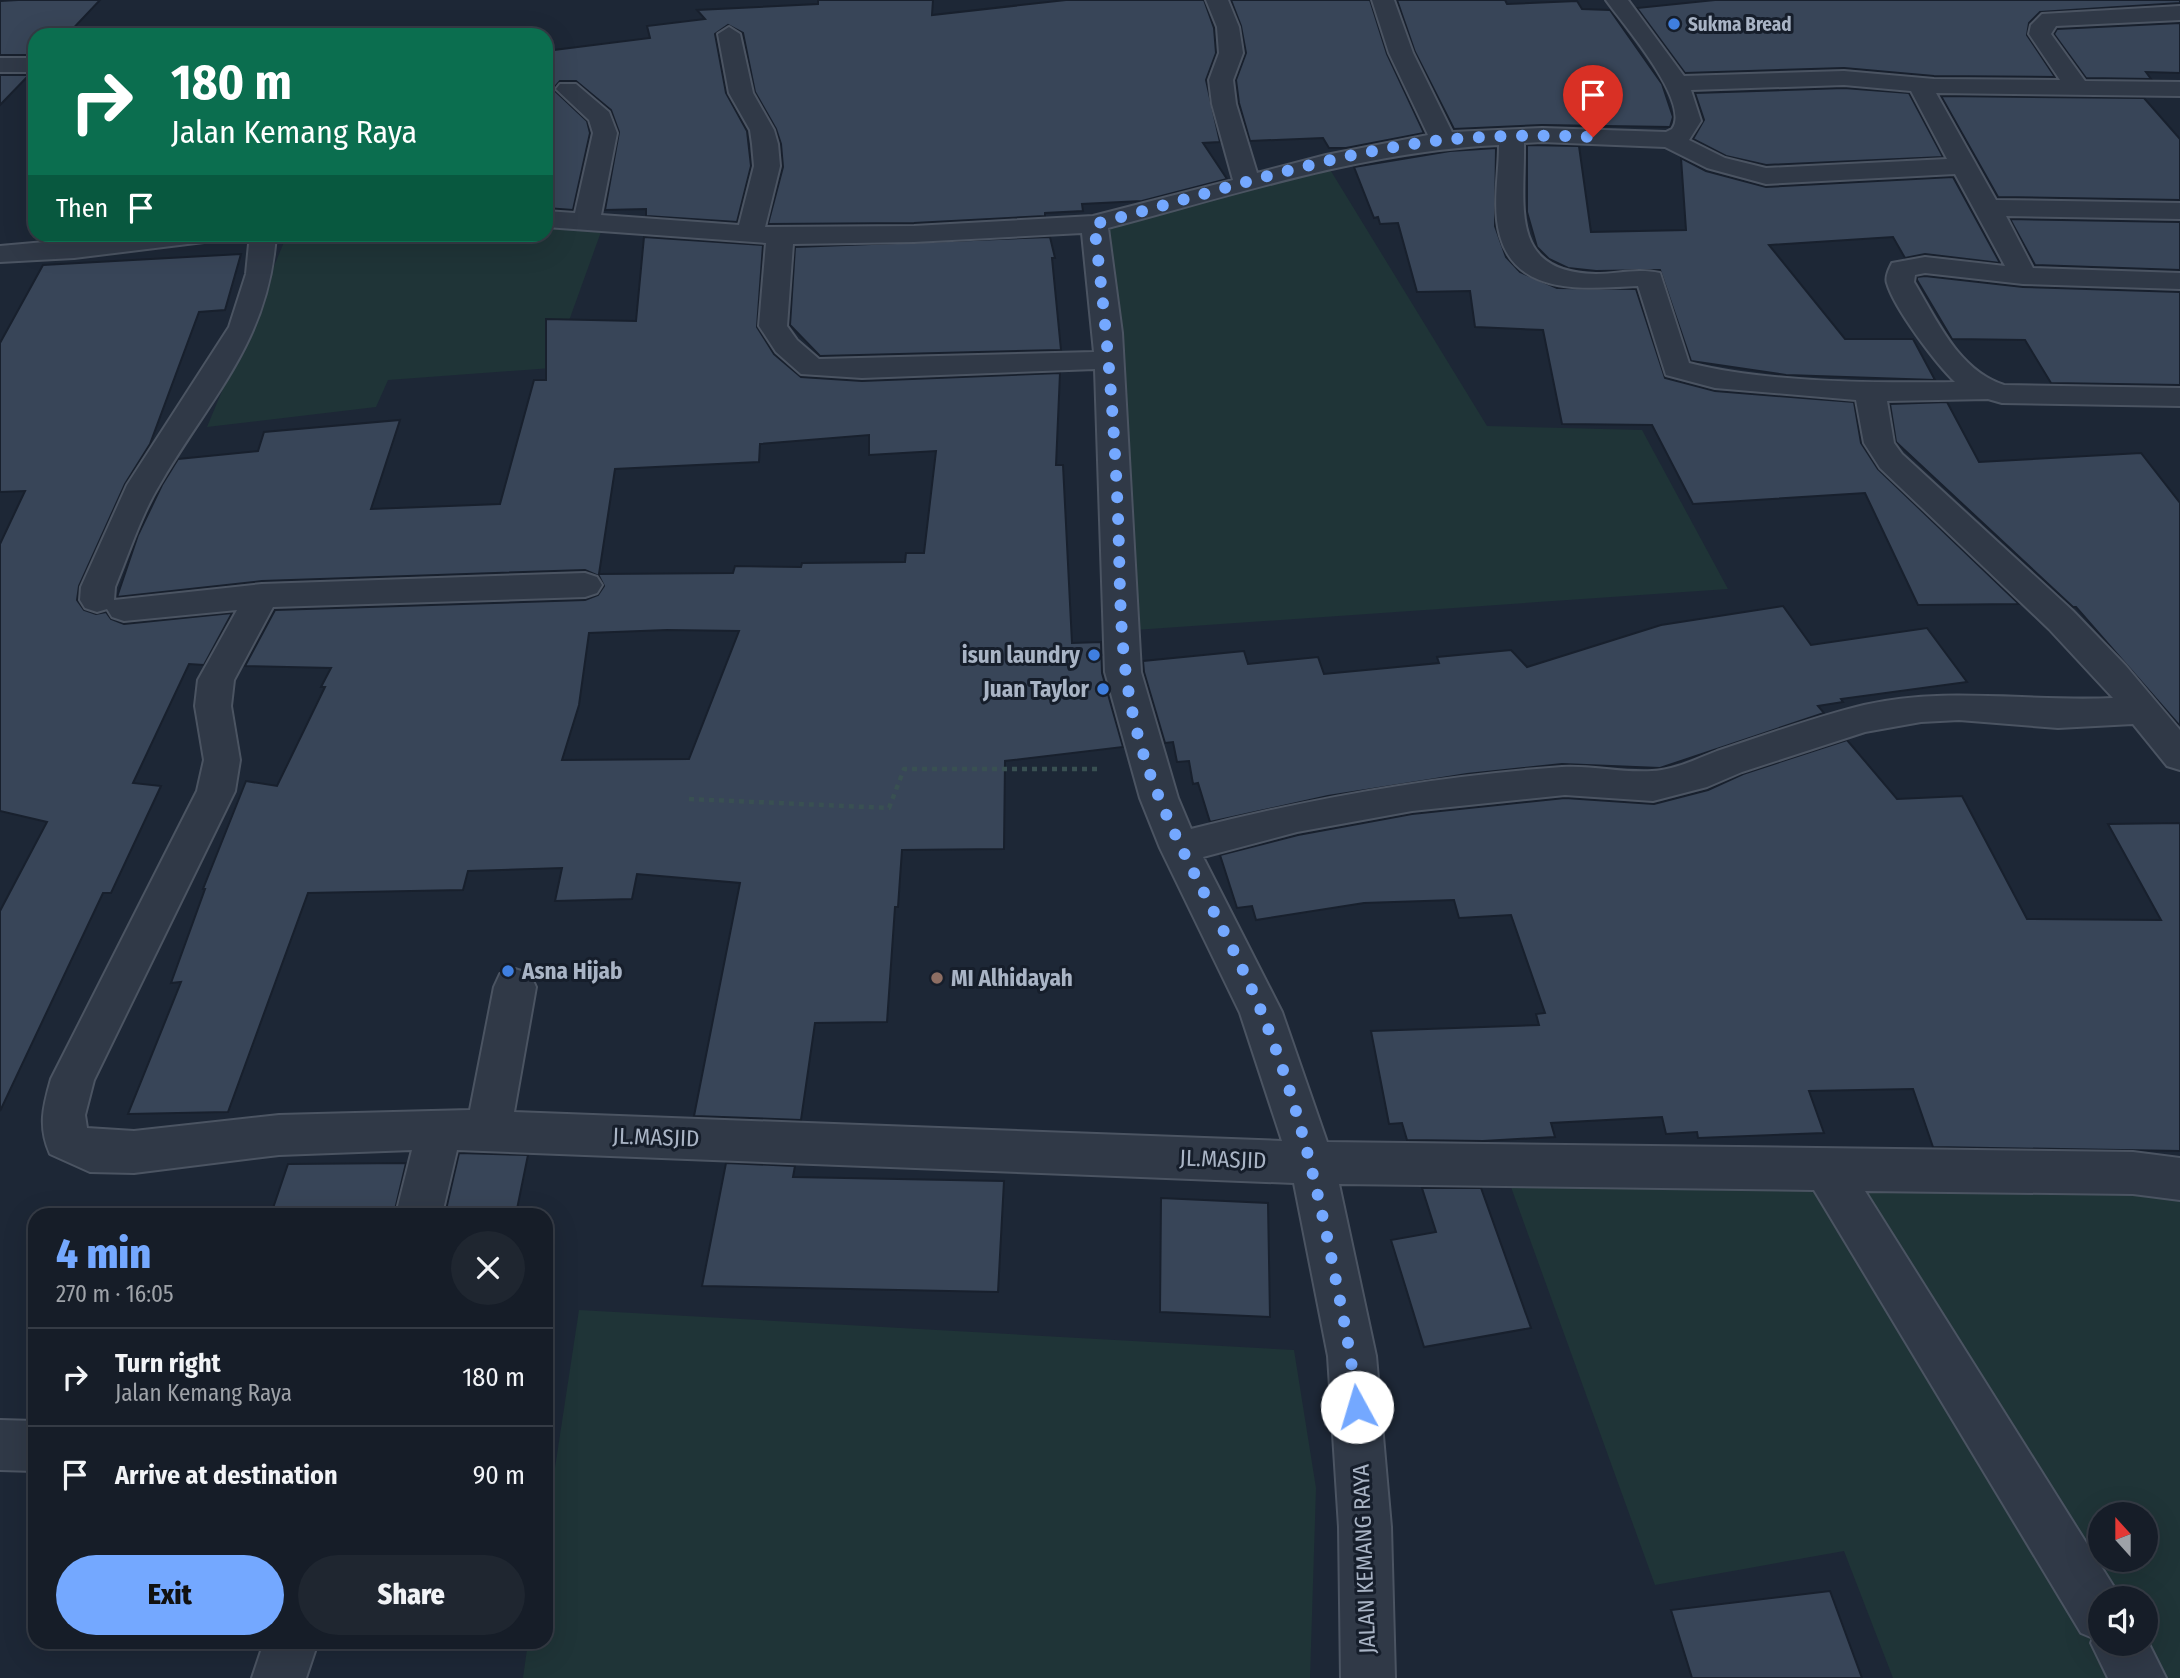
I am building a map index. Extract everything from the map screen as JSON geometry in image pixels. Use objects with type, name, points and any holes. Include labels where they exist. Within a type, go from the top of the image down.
[{"type":"street","points":[[1217,0],[1228,27],[1231,53],[1221,80],[1224,104],[1247,184]]},
{"type":"street","points":[[1384,0],[1401,53],[1443,140]]},
{"type":"street","points":[[1617,0],[1675,83],[1689,118],[1685,130],[1670,140]]},
{"type":"street","points":[[2077,87],[2040,34],[2042,25],[2060,18],[2180,13]]},
{"type":"street","points":[[729,34],[741,93],[762,130],[765,144],[767,166],[750,232]]},
{"type":"street","points":[[0,65],[28,65]]},
{"type":"street","points":[[1675,83],[1844,78],[1920,85],[2180,89]]},
{"type":"street","points":[[1920,85],[2008,242],[2023,276]]},
{"type":"street","points":[[568,89],[600,117],[605,133],[587,221]]},
{"type":"street","points":[[1512,136],[1510,229],[1523,260],[1542,273],[1569,281],[1605,283],[1634,278],[1650,279],[1676,369],[1688,374],[1715,379],[1870,392],[1984,391],[2002,394],[2180,397]]},
{"type":"street","points":[[553,219],[780,236],[953,233],[1094,224],[1381,151],[1443,140],[1512,136],[1670,140],[1716,163],[1766,176],[1963,166]]},
{"type":"street","points":[[1987,208],[2180,211]]},
{"type":"street","name":"JALAN KEMANG RAYA","points":[[1094,224],[1109,360],[1122,658],[1132,710],[1149,768],[1180,848],[1261,1012],[1312,1163],[1352,1356],[1365,1527],[1368,1678]]},
{"type":"street","points":[[780,236],[774,326],[786,346],[811,368],[862,369],[1109,360]]},
{"type":"street","points":[[0,254],[75,250],[140,242]]},
{"type":"street","points":[[262,242],[260,274],[243,327],[195,408],[143,485],[98,587],[110,604],[585,585]]},
{"type":"street","points":[[1984,391],[1954,367],[1900,282],[1899,275],[1902,270],[1925,265],[2023,276],[2180,281]]},
{"type":"street","points":[[1870,392],[1879,443],[1891,461],[1919,490],[2021,580],[2115,675],[2180,755]]},
{"type":"street","name":"JL.MASJID","points":[[262,596],[216,680],[213,706],[222,760],[216,791],[73,1079],[63,1115],[66,1140],[90,1151],[134,1152],[279,1135],[440,1129],[1312,1163],[2133,1173],[2180,1179]]},
{"type":"street","points":[[1180,848],[1297,817],[1412,796],[1565,781],[1653,786],[1695,777],[1729,762],[1864,719],[1921,709],[1959,706],[2059,713],[2142,710]]},
{"type":"street","points":[[488,1131],[515,987]]},
{"type":"street","points":[[420,1208],[440,1129]]},
{"type":"street","points":[[1827,1171],[2088,1595]]},
{"type":"street","points":[[0,1445],[28,1446]]},
{"type":"street","points":[[279,1678],[289,1649]]},
{"type":"street","points":[[2126,1656],[2139,1678]]},
{"type":"path","points":[[689,799],[890,808],[904,769],[1149,768]]},
{"type":"green space","points":[[1326,163],[1487,426],[1642,430],[1728,589],[1120,631],[1094,224]]},
{"type":"green space","points":[[553,228],[602,229],[552,368],[388,380],[376,407],[207,427],[284,242],[553,242]]},
{"type":"green space","points":[[1503,1165],[2180,1179],[2180,1678],[1893,1678],[1844,1551],[1655,1585]]},
{"type":"green space","points":[[579,1310],[1294,1350],[1316,1488],[1310,1678],[523,1678],[527,1649],[553,1649],[553,1481]]},
{"type":"building","points":[[100,0],[74,28],[28,28],[28,55],[0,55],[0,1]]},
{"type":"building","points":[[818,0],[933,0],[932,15],[1066,0],[1204,0],[1214,28],[1216,53],[1206,80],[1220,142],[1203,143],[1227,179],[1142,201],[1082,204],[1083,211],[1045,213],[1045,216],[914,223],[768,224],[783,167],[781,144],[776,129],[755,92],[743,33],[728,25],[715,34],[726,93],[747,131],[751,166],[737,222],[646,216],[646,209],[605,210],[619,132],[611,110],[576,81],[560,81],[553,89],[553,50],[650,38],[647,26],[705,19],[697,10],[818,4]]},
{"type":"building","points":[[1231,0],[1370,0],[1387,54],[1424,133],[1346,148],[1329,148],[1323,138],[1250,141],[1239,103],[1236,80],[1246,53],[1241,26]]},
{"type":"building","points":[[1397,0],[1505,0],[1507,4],[1577,1],[1582,9],[1610,10],[1662,84],[1673,117],[1670,127],[1542,125],[1454,129],[1415,52]]},
{"type":"building","points":[[1715,0],[2180,0],[2180,3],[2040,12],[2029,23],[2027,35],[2055,77],[1934,76],[1844,68],[1685,73],[1637,8]]},
{"type":"building","points":[[2180,23],[2180,73],[2146,72],[2151,79],[2086,78],[2054,34],[2057,29]]},
{"type":"building","points":[[0,75],[28,75],[28,76],[0,105]]},
{"type":"building","points":[[1844,88],[1909,93],[1943,157],[1766,165],[1726,156],[1693,139],[1704,120],[1695,93]]},
{"type":"building","points":[[553,89],[587,121],[590,133],[573,210],[553,209]]},
{"type":"building","points":[[1941,96],[2144,98],[2180,139],[2180,200],[1998,197]]},
{"type":"building","points":[[1527,145],[1579,146],[1591,232],[1686,230],[1681,158],[1706,171],[1766,187],[1953,177],[2000,263],[1925,254],[1905,258],[1893,237],[1769,245],[1845,339],[1913,339],[1935,380],[1786,375],[1691,361],[1660,270],[1596,271],[1568,268],[1549,259],[1537,247],[1527,212]]},
{"type":"building","points":[[1496,148],[1495,226],[1506,257],[1520,272],[1557,288],[1636,289],[1665,378],[1715,391],[1854,402],[1861,443],[1878,469],[2019,604],[1918,605],[1865,493],[1693,504],[1652,425],[1562,424],[1543,330],[1475,327],[1470,291],[1417,292],[1398,223],[1380,224],[1378,217],[1374,218],[1354,167],[1450,151]]},
{"type":"building","points":[[2010,219],[2180,222],[2180,270],[2035,265]]},
{"type":"building","points":[[644,237],[763,245],[757,327],[774,354],[801,377],[862,381],[1060,373],[1056,465],[1063,465],[1072,643],[1101,642],[1102,673],[1123,747],[1005,761],[1004,849],[902,850],[887,1022],[815,1023],[801,1120],[694,1116],[740,883],[637,874],[632,899],[555,901],[562,868],[468,871],[463,890],[308,893],[228,1112],[128,1114],[181,982],[171,983],[203,889],[246,781],[277,786],[325,687],[321,687],[331,668],[245,666],[275,610],[585,600],[598,595],[604,586],[599,576],[585,570],[262,581],[117,597],[138,535],[178,459],[258,451],[264,432],[400,420],[371,509],[500,504],[534,380],[546,380],[546,319],[636,321]],"holes":[[[869,435],[869,455],[936,451],[924,553],[906,553],[905,562],[802,563],[801,567],[735,566],[733,573],[599,574],[615,469],[759,462],[760,444]],[[739,631],[689,759],[562,760],[579,705],[589,633]]]},
{"type":"building","points":[[1050,237],[1055,258],[1052,258],[1061,350],[820,356],[790,325],[795,247]]},
{"type":"building","points":[[241,254],[225,310],[199,312],[150,444],[125,484],[79,586],[77,600],[84,610],[96,614],[106,612],[111,619],[124,624],[232,613],[204,665],[189,664],[133,783],[161,786],[111,893],[103,893],[0,1111],[0,911],[47,822],[0,811],[0,544],[25,491],[0,492],[0,343],[43,265]]},
{"type":"building","points":[[1917,277],[2023,287],[2180,292],[2180,385],[2051,383],[2025,340],[1952,339],[1917,280]]},
{"type":"building","points":[[1947,402],[1979,462],[2141,453],[2180,503],[2180,726],[2076,607],[1896,442],[1890,404]]},
{"type":"building","points":[[1783,606],[1811,645],[1927,628],[1967,682],[1841,699],[1843,702],[1818,706],[1824,713],[1660,768],[1562,764],[1467,774],[1328,796],[1210,822],[1198,783],[1193,784],[1189,761],[1177,762],[1173,742],[1165,743],[1144,672],[1143,661],[1244,651],[1248,664],[1318,657],[1324,674],[1439,663],[1437,657],[1511,650],[1527,667],[1661,625]]},
{"type":"building","points":[[1847,740],[1897,799],[1962,796],[2027,919],[2161,920],[2108,824],[2180,823],[2180,1151],[1933,1147],[1913,1089],[1809,1091],[1824,1133],[1698,1138],[1697,1132],[1666,1134],[1662,1117],[1551,1123],[1555,1137],[1483,1141],[1407,1140],[1402,1123],[1389,1124],[1371,1031],[1539,1025],[1536,1014],[1545,1013],[1511,915],[1459,918],[1454,900],[1364,903],[1256,920],[1252,906],[1237,908],[1220,855],[1298,835],[1412,814],[1565,798],[1654,804],[1708,790],[1743,774]]},
{"type":"building","points":[[459,1153],[528,1155],[517,1208],[446,1208]]},
{"type":"building","points":[[406,1163],[395,1208],[273,1208],[288,1164]]},
{"type":"building","points":[[726,1163],[795,1166],[793,1177],[1004,1181],[998,1292],[702,1286]]},
{"type":"building","points":[[1422,1188],[1481,1188],[1531,1328],[1424,1347],[1391,1240],[1436,1232]]},
{"type":"building","points":[[1161,1198],[1268,1203],[1270,1317],[1160,1312]]},
{"type":"building","points":[[1830,1591],[1862,1678],[1692,1678],[1671,1610]]},
{"type":"place","name":"Sukma Bread","points":[[1674,24]]},
{"type":"place","name":"isun laundry","points":[[1094,655]]},
{"type":"place","name":"Juan Taylor","points":[[1103,689]]},
{"type":"place","name":"Asna Hijab","points":[[508,971]]},
{"type":"place","name":"MI Alhidayah","points":[[937,978]]},
{"type":"route","points":[[1357,1407],[1352,1356],[1312,1163],[1292,1100],[1261,1012],[1158,798],[1132,710],[1124,672],[1120,631],[1117,495],[1108,333],[1094,224],[1326,163],[1414,145],[1493,136],[1593,137]]}]
